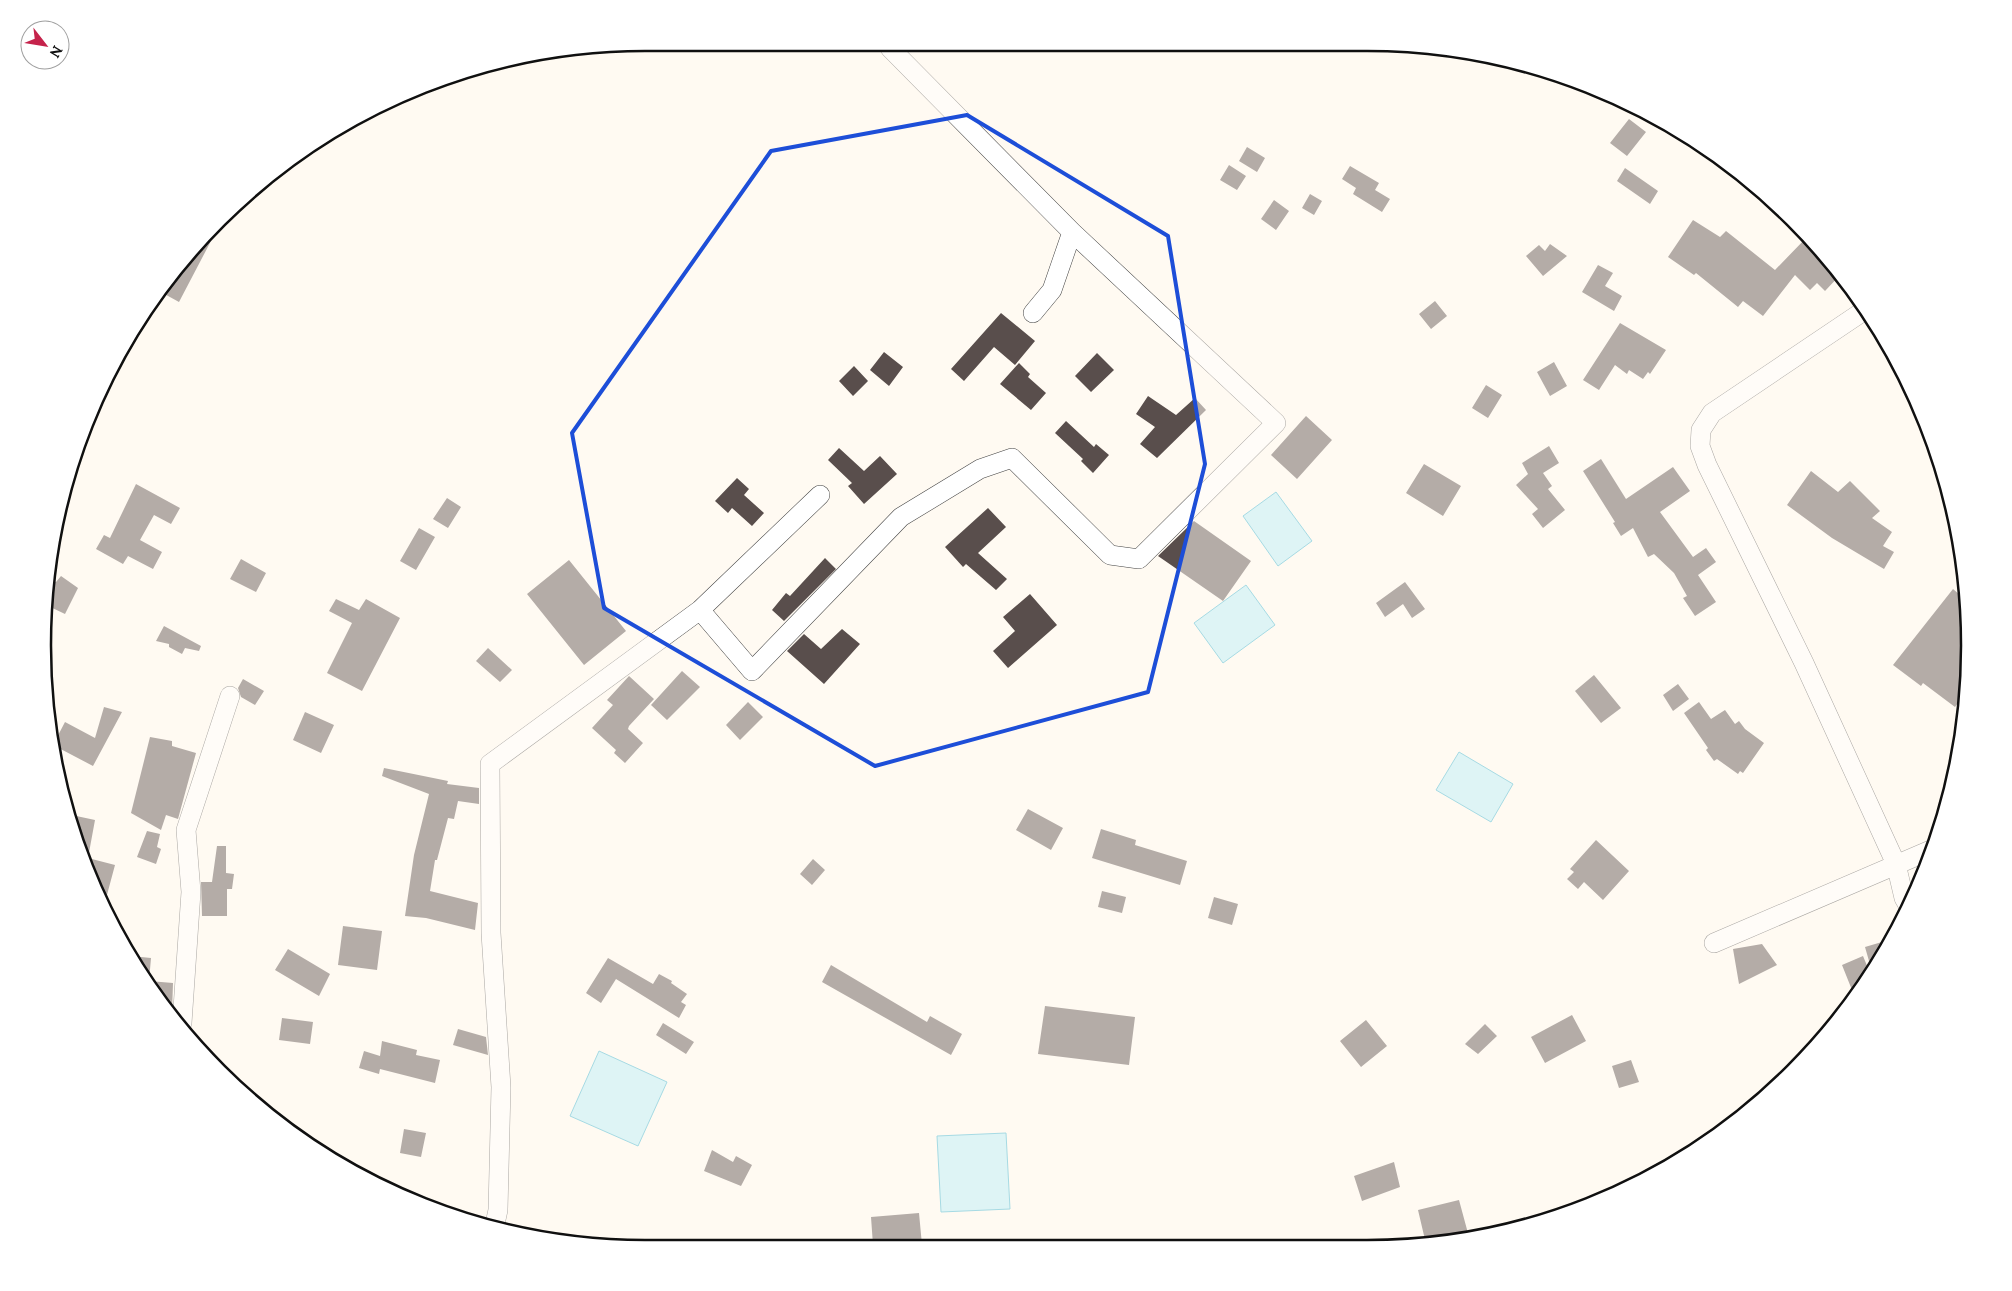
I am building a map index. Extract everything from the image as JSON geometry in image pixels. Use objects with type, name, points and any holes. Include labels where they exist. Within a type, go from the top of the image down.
[{"type":"street","points":[[700,610],[752,671],[901,517],[980,469],[1012,458],[1110,555],[1139,559],[1276,423],[1072,232],[893,51]]},
{"type":"street","points":[[1033,313],[1052,290],[1072,232]]},
{"type":"street","points":[[1860,313],[1712,413],[1701,430],[1700,446],[1728,509],[1804,663],[1896,864],[1904,898]]},
{"type":"street","points":[[496,1221],[498,1210],[501,1087],[491,933],[490,764],[700,610],[820,495]]},
{"type":"street","points":[[182,1016],[191,892],[186,830],[230,696]]},
{"type":"street","points":[[1714,943],[1923,853]]},
{"type":"highlighted area","points":[[967,115],[1168,236],[1205,464],[1148,692],[875,766],[604,608],[572,433],[771,151]]},
{"type":"water","points":[[1276,492],[1312,541],[1278,566],[1243,516]]},
{"type":"water","points":[[1246,585],[1275,625],[1223,663],[1194,623]]},
{"type":"water","points":[[1459,752],[1513,784],[1491,822],[1436,790]]},
{"type":"water","points":[[599,1051],[667,1082],[638,1146],[570,1116]]},
{"type":"water","points":[[1006,1133],[1010,1209],[941,1212],[937,1136]]},
{"type":"building","points":[[1629,119],[1646,132],[1627,156],[1610,143]]},
{"type":"building","points":[[1247,147],[1265,158],[1257,172],[1239,161]]},
{"type":"building","points":[[1229,165],[1246,176],[1237,190],[1220,180]]},
{"type":"building","points":[[1350,166],[1379,183],[1375,190],[1390,199],[1382,212],[1353,194],[1356,188],[1342,179]]},
{"type":"building","points":[[1625,168],[1658,191],[1650,204],[1617,181]]},
{"type":"building","points":[[1310,194],[1322,201],[1314,215],[1302,208]]},
{"type":"building","points":[[1274,200],[1289,211],[1276,230],[1261,219]]},
{"type":"building","points":[[1693,220],[1720,237],[1726,231],[1775,270],[1802,242],[1835,280],[1825,291],[1817,283],[1810,290],[1795,275],[1763,316],[1743,301],[1738,307],[1696,273],[1694,275],[1668,257]]},
{"type":"building","points":[[211,240],[179,302],[166,295]]},
{"type":"building","points":[[1550,244],[1567,256],[1543,276],[1526,256],[1539,245],[1545,251]]},
{"type":"building","points":[[1598,265],[1613,273],[1605,286],[1622,296],[1614,311],[1582,292]]},
{"type":"building","points":[[1435,301],[1447,316],[1431,329],[1419,314]]},
{"type":"building","points":[[1001,313],[1035,341],[1015,365],[994,347],[964,381],[951,369]]},
{"type":"building","points":[[1620,323],[1666,350],[1650,374],[1648,372],[1643,379],[1629,370],[1627,374],[1615,365],[1599,390],[1583,380]]},
{"type":"building","points":[[884,352],[903,367],[889,386],[870,370]]},
{"type":"building","points":[[1097,353],[1114,370],[1091,392],[1075,376]]},
{"type":"building","points":[[1554,362],[1567,386],[1550,396],[1537,372]]},
{"type":"building","points":[[1019,363],[1030,374],[1028,377],[1046,393],[1031,410],[1000,384]]},
{"type":"building","points":[[854,366],[868,381],[853,396],[839,381]]},
{"type":"building","points":[[1486,385],[1502,395],[1488,418],[1472,408]]},
{"type":"building","points":[[1148,396],[1176,415],[1195,398],[1206,410],[1157,458],[1140,444],[1155,427],[1136,414]]},
{"type":"building","points":[[1306,416],[1332,440],[1297,479],[1271,455]]},
{"type":"building","points":[[1066,421],[1094,447],[1096,444],[1109,455],[1093,473],[1081,461],[1083,459],[1055,433]]},
{"type":"building","points":[[1549,446],[1559,463],[1543,473],[1552,486],[1548,489],[1565,510],[1543,528],[1532,514],[1538,509],[1516,485],[1528,474],[1522,463]]},
{"type":"building","points":[[839,448],[864,471],[880,456],[897,474],[864,504],[848,486],[852,483],[828,460]]},
{"type":"building","points":[[1601,459],[1626,499],[1673,467],[1690,491],[1660,512],[1693,557],[1706,548],[1716,562],[1698,575],[1716,602],[1695,616],[1683,598],[1687,596],[1674,573],[1654,554],[1648,557],[1633,528],[1621,536],[1613,523],[1615,522],[1583,471]]},
{"type":"building","points":[[1424,464],[1461,486],[1443,516],[1406,493]]},
{"type":"building","points":[[1811,471],[1838,492],[1850,481],[1880,511],[1872,518],[1892,532],[1883,546],[1894,552],[1884,569],[1832,538],[1787,505]]},
{"type":"building","points":[[737,478],[749,489],[744,495],[764,513],[752,526],[732,508],[728,513],[715,501]]},
{"type":"building","points":[[136,484],[180,508],[171,524],[154,515],[140,540],[162,552],[153,569],[128,556],[123,564],[96,549],[104,535],[110,538]]},
{"type":"building","points":[[447,498],[461,507],[448,528],[433,519]]},
{"type":"building","points":[[988,508],[1006,527],[978,553],[1007,579],[996,590],[966,564],[963,567],[945,547]]},
{"type":"building","points":[[1194,521],[1251,561],[1223,601],[1158,556]]},
{"type":"building","points":[[419,528],[435,537],[416,570],[400,561]]},
{"type":"building","points":[[825,558],[836,569],[784,621],[772,610],[786,593],[790,596]]},
{"type":"building","points":[[241,559],[266,573],[256,592],[230,579]]},
{"type":"building","points":[[569,560],[626,631],[584,665],[527,594]]},
{"type":"building","points":[[61,576],[78,588],[65,614],[53,608],[56,582]]},
{"type":"building","points":[[1405,582],[1425,609],[1412,618],[1403,604],[1385,617],[1376,603]]},
{"type":"building","points":[[1953,589],[1958,593],[1961,646],[1958,704],[1955,707],[1923,683],[1921,686],[1893,665]]},
{"type":"building","points":[[1030,594],[1057,625],[1008,668],[993,651],[1015,631],[1003,617]]},
{"type":"building","points":[[336,599],[359,610],[366,599],[400,618],[362,691],[327,673],[352,623],[329,611]]},
{"type":"building","points":[[164,626],[201,646],[199,651],[185,648],[182,654],[169,647],[169,644],[156,641]]},
{"type":"building","points":[[842,629],[860,644],[824,684],[787,651],[804,634],[821,649]]},
{"type":"building","points":[[488,648],[512,670],[500,682],[476,661]]},
{"type":"building","points":[[682,671],[700,687],[667,720],[651,705]]},
{"type":"building","points":[[1594,675],[1621,708],[1601,723],[1575,691]]},
{"type":"building","points":[[629,676],[654,699],[629,726],[628,729],[643,743],[625,763],[614,753],[616,750],[592,728],[613,705],[607,700]]},
{"type":"building","points":[[243,679],[264,691],[255,705],[241,697],[238,688]]},
{"type":"building","points":[[1678,684],[1689,699],[1673,711],[1663,695]]},
{"type":"building","points":[[748,702],[763,717],[740,740],[726,725]]},
{"type":"building","points":[[1699,702],[1711,719],[1725,710],[1735,724],[1739,721],[1745,729],[1764,743],[1743,773],[1740,771],[1738,774],[1717,759],[1714,761],[1706,750],[1708,748],[1684,713]]},
{"type":"building","points":[[104,707],[122,712],[93,766],[61,749],[58,735],[65,722],[95,738]]},
{"type":"building","points":[[305,712],[334,725],[321,753],[293,740]]},
{"type":"building","points":[[150,737],[172,741],[172,746],[196,753],[178,819],[166,815],[161,830],[131,813]]},
{"type":"building","points":[[384,768],[448,781],[447,784],[479,788],[479,804],[458,801],[454,819],[448,818],[437,860],[435,860],[430,891],[478,903],[475,930],[426,918],[405,916],[414,855],[429,794],[382,776]]},
{"type":"building","points":[[1028,809],[1063,828],[1051,850],[1016,830]]},
{"type":"building","points":[[76,816],[95,820],[89,853]]},
{"type":"building","points":[[1101,829],[1136,840],[1135,845],[1187,861],[1180,885],[1092,858]]},
{"type":"building","points":[[147,831],[160,834],[157,847],[161,849],[156,864],[137,857]]},
{"type":"building","points":[[1596,840],[1629,871],[1603,900],[1584,882],[1578,889],[1567,879],[1574,872],[1570,869]]},
{"type":"building","points":[[217,846],[226,846],[226,873],[234,874],[232,889],[227,889],[227,916],[202,916],[201,882],[212,882]]},
{"type":"building","points":[[91,859],[115,865],[107,895]]},
{"type":"building","points":[[813,859],[825,870],[812,885],[800,874]]},
{"type":"building","points":[[1102,891],[1126,897],[1122,913],[1098,907]]},
{"type":"building","points":[[1214,897],[1238,904],[1232,925],[1208,918]]},
{"type":"building","points":[[343,926],[382,931],[377,970],[338,965]]},
{"type":"building","points":[[1881,942],[1870,961],[1865,947]]},
{"type":"building","points":[[1762,944],[1777,965],[1739,984],[1733,949]]},
{"type":"building","points":[[288,949],[330,974],[319,996],[275,970]]},
{"type":"building","points":[[1863,956],[1867,966],[1852,989],[1842,965]]},
{"type":"building","points":[[139,957],[151,958],[150,974]]},
{"type":"building","points":[[608,958],[653,984],[659,974],[672,981],[671,983],[687,994],[681,1002],[686,1005],[679,1018],[616,979],[601,1003],[586,993]]},
{"type":"building","points":[[831,965],[927,1022],[930,1016],[962,1034],[951,1055],[822,982]]},
{"type":"building","points":[[155,982],[173,983],[172,1005]]},
{"type":"building","points":[[1045,1006],[1135,1017],[1129,1065],[1038,1054]]},
{"type":"building","points":[[1572,1015],[1586,1041],[1545,1063],[1531,1037]]},
{"type":"building","points":[[282,1018],[313,1022],[310,1044],[279,1040]]},
{"type":"building","points":[[1366,1020],[1387,1046],[1361,1067],[1340,1041]]},
{"type":"building","points":[[663,1023],[694,1042],[686,1054],[656,1035]]},
{"type":"building","points":[[1485,1024],[1497,1036],[1478,1054],[1465,1044]]},
{"type":"building","points":[[458,1029],[486,1037],[488,1055],[453,1045]]},
{"type":"building","points":[[382,1041],[417,1050],[416,1055],[440,1060],[435,1083],[380,1069],[379,1074],[359,1068],[364,1051],[380,1056]]},
{"type":"building","points":[[1631,1060],[1639,1082],[1619,1088],[1612,1066]]},
{"type":"building","points":[[404,1129],[426,1133],[421,1157],[400,1153]]},
{"type":"building","points":[[712,1150],[733,1162],[736,1156],[752,1165],[741,1186],[704,1171]]},
{"type":"building","points":[[1394,1162],[1400,1187],[1362,1201],[1354,1176]]},
{"type":"building","points":[[1459,1200],[1467,1231],[1424,1237],[1418,1210]]},
{"type":"building","points":[[919,1213],[922,1240],[873,1240],[871,1217]]}]
